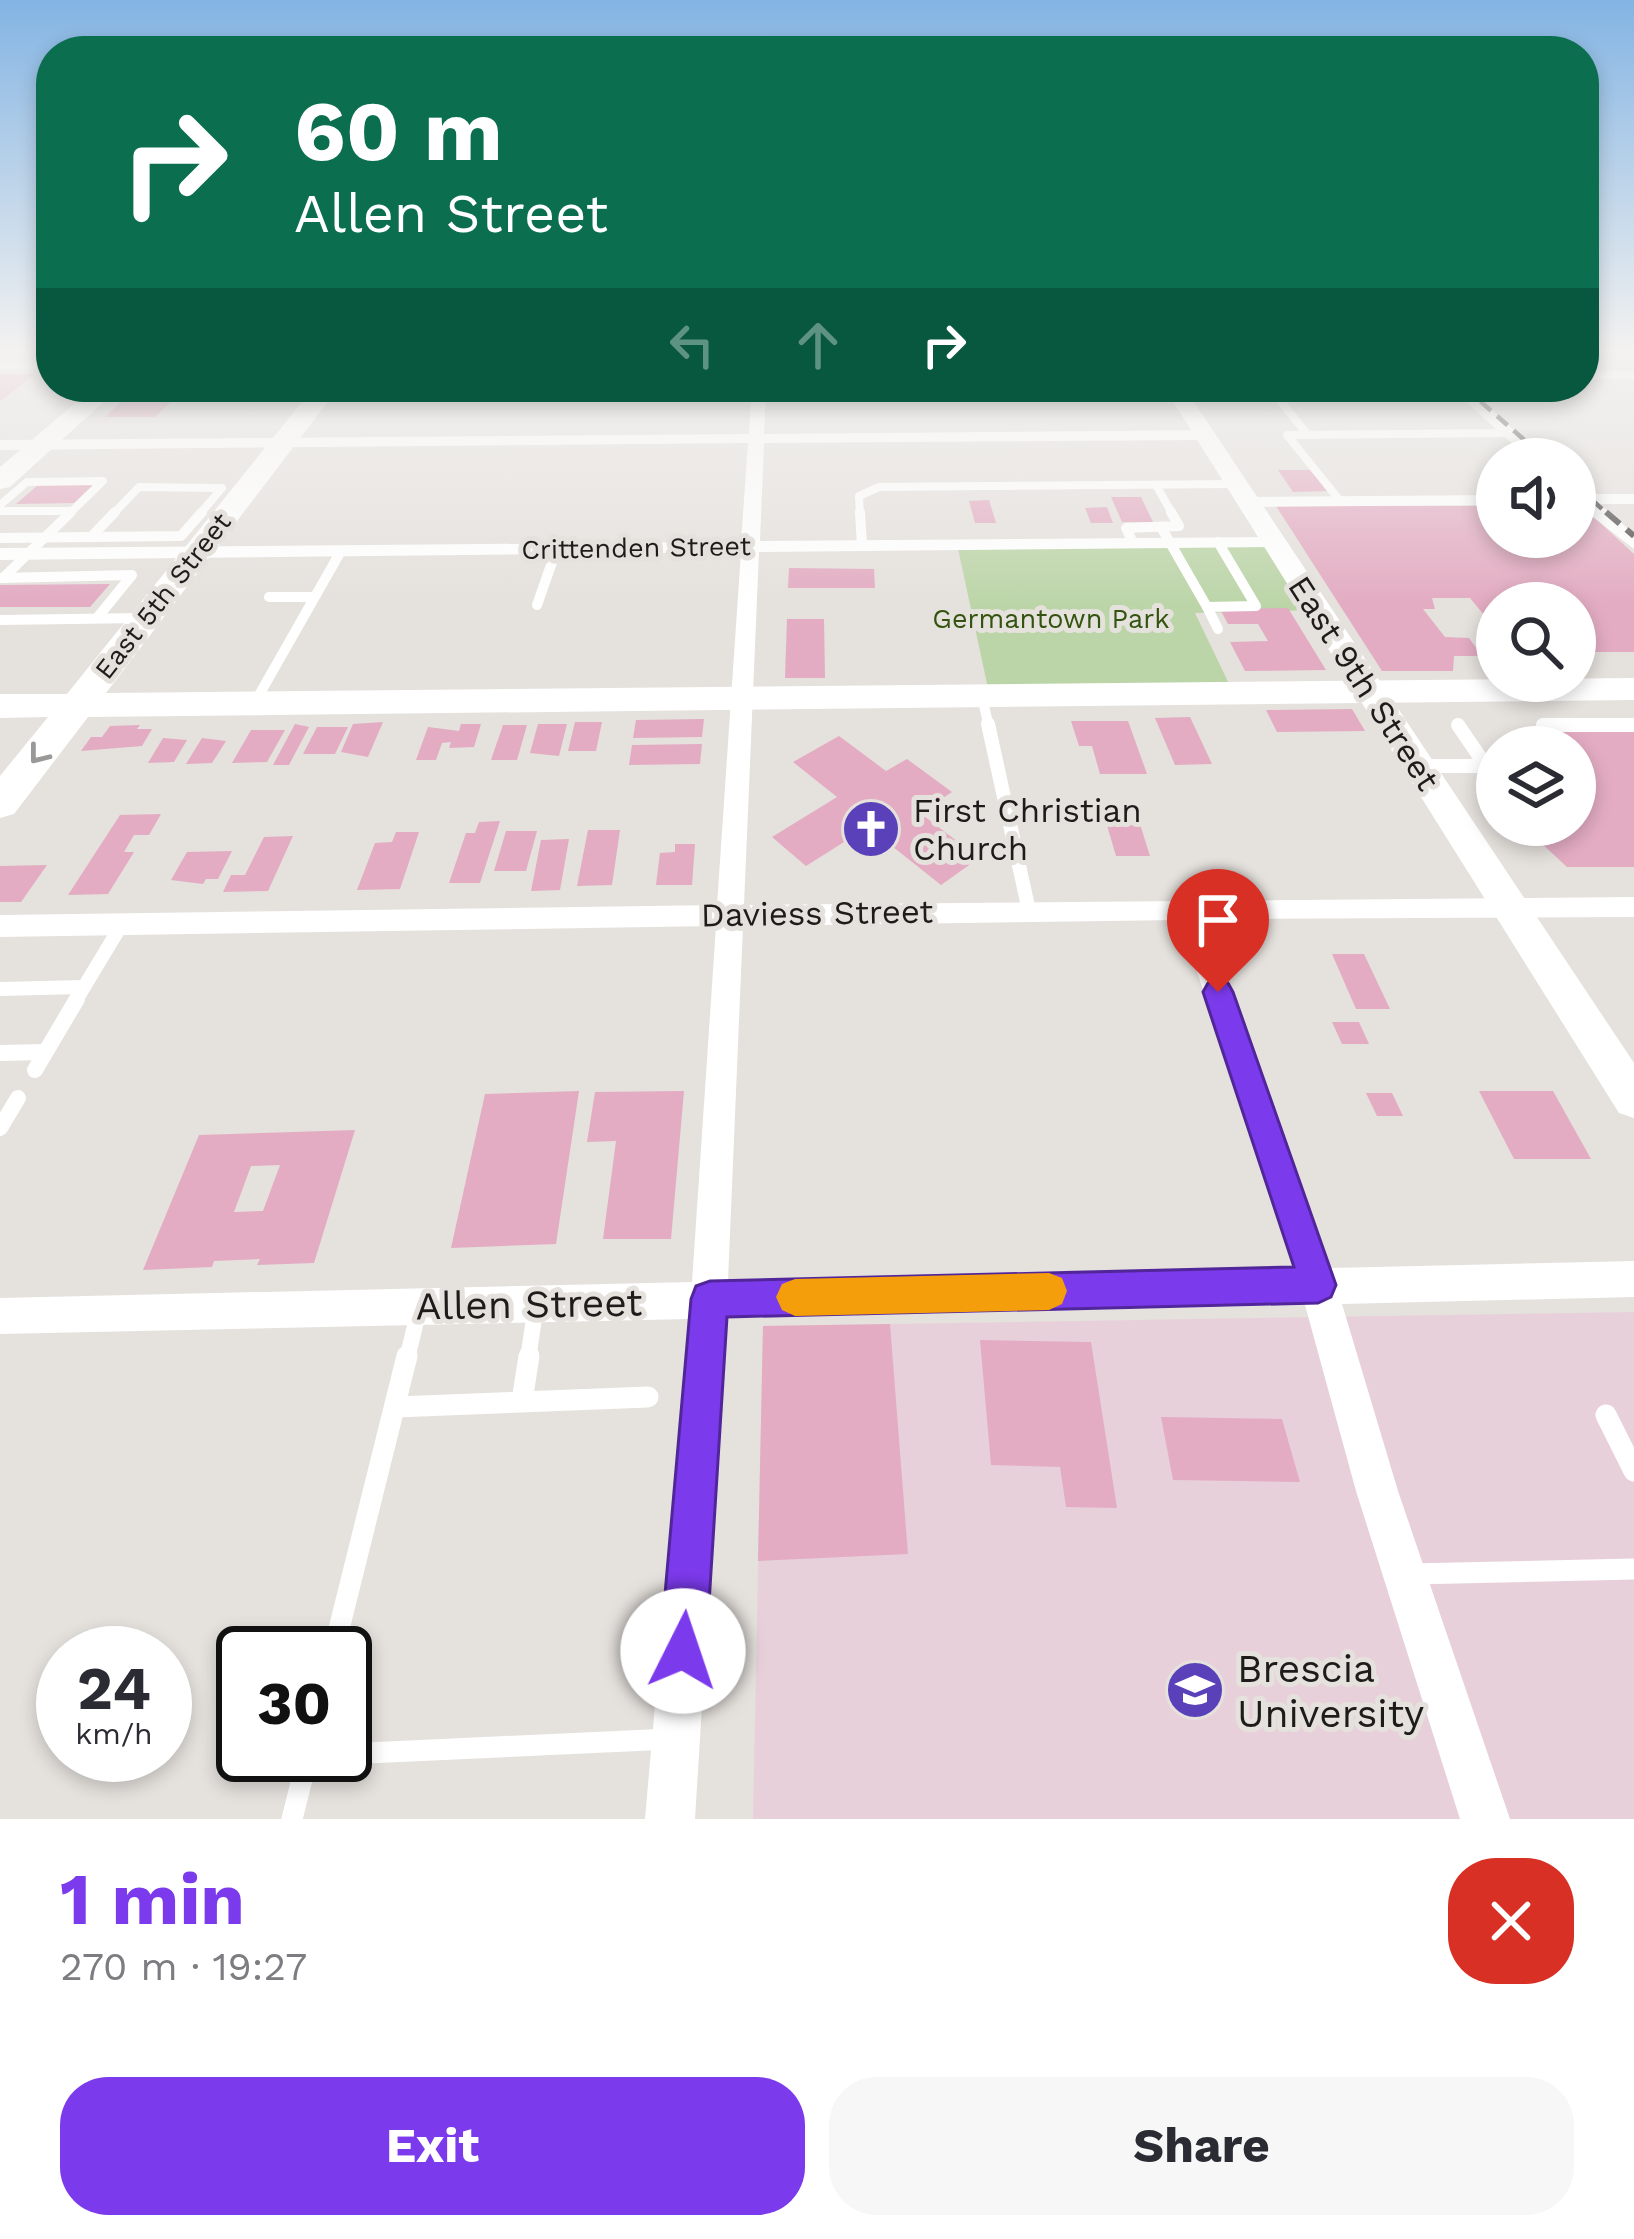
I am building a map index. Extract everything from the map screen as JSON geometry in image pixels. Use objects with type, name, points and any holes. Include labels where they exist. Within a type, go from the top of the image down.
[{"type":"main road","points":[[9,482],[54,434]]},
{"type":"main road","name":"East 5th Street","points":[[0,804],[197,552],[235,488],[290,434]]},
{"type":"main road","points":[[0,706],[1634,689]]},
{"type":"street","points":[[670,1819],[710,1299],[757,434]]},
{"type":"street","points":[[0,445],[1205,435]]},
{"type":"street","name":"East 9th Street","points":[[1205,435],[1634,1099]]},
{"type":"street","points":[[1242,493],[1341,502],[1476,500]]},
{"type":"street","points":[[1596,498],[1634,499]]},
{"type":"street","points":[[1596,512],[1634,544]]},
{"type":"street","name":"Crittenden Street","points":[[0,554],[1133,543],[1168,535],[1218,542],[1272,542]]},
{"type":"street","name":"Daviess Street","points":[[0,926],[730,914],[1634,908]]},
{"type":"street","points":[[1190,909],[1318,1285],[1405,1574],[1486,1819]]},
{"type":"street","name":"Allen Street","points":[[0,1316],[1634,1279]]},
{"type":"lane","points":[[1330,434],[1287,435],[1341,502]]},
{"type":"lane","points":[[1,578],[103,481],[9,482],[0,508],[71,511]]},
{"type":"lane","points":[[1156,484],[1179,526],[1168,535],[1218,628]]},
{"type":"lane","points":[[862,545],[859,496],[879,487],[1156,484],[1242,493]]},
{"type":"lane","points":[[91,537],[140,488],[235,488]]},
{"type":"lane","points":[[0,538],[181,536],[235,488]]},
{"type":"lane","points":[[1207,607],[1256,606],[1218,542]]},
{"type":"lane","points":[[537,605],[557,548]]},
{"type":"lane","points":[[255,702],[341,551]]},
{"type":"lane","points":[[37,577],[60,554]]},
{"type":"lane","points":[[1,578],[132,575],[97,618]]},
{"type":"lane","points":[[269,597],[314,596]]},
{"type":"lane","points":[[0,620],[147,618]]},
{"type":"lane","points":[[981,693],[1029,911]]},
{"type":"lane","points":[[1418,766],[1486,766],[1457,725]]},
{"type":"lane","points":[[1544,726],[1634,725]]},
{"type":"lane","points":[[35,1070],[122,924]]},
{"type":"lane","points":[[0,989],[84,987]]},
{"type":"lane","points":[[0,1053],[45,1052]]},
{"type":"lane","points":[[0,1127],[18,1098]]},
{"type":"lane","points":[[522,1401],[536,1303]]},
{"type":"lane","points":[[341,1626],[420,1306]]},
{"type":"lane","points":[[396,1407],[647,1397]]},
{"type":"lane","points":[[1606,1415],[1634,1471]]},
{"type":"lane","points":[[1405,1574],[1634,1569]]},
{"type":"lane","points":[[372,1753],[676,1739]]},
{"type":"lane","points":[[292,1819],[302,1782]]},
{"type":"shaded area","name":"Brescia University","points":[[1634,1312],[1634,1819],[753,1819],[763,1326]]},
{"type":"green space","name":"Germantown Park","points":[[1272,542],[1318,610],[1195,613],[1233,692],[989,693],[957,544]]},
{"type":"building","points":[[1278,470],[1312,470],[1327,491],[1293,492]]},
{"type":"building","points":[[38,485],[93,485],[74,503],[16,504]]},
{"type":"building","points":[[1111,497],[1141,497],[1153,522],[1122,522]]},
{"type":"building","points":[[989,500],[996,523],[975,523],[969,501]]},
{"type":"building","points":[[1276,506],[1476,506],[1476,558],[1596,558],[1596,519],[1634,554],[1634,652],[1596,652],[1596,582],[1476,582],[1476,605],[1470,598],[1432,598],[1435,609],[1423,609],[1445,637],[1469,638],[1476,656],[1454,656],[1453,671],[1382,671]]},
{"type":"building","points":[[1107,507],[1113,523],[1091,523],[1085,508]]},
{"type":"building","points":[[789,568],[874,569],[875,588],[788,588]]},
{"type":"building","points":[[110,584],[90,607],[0,607],[0,585]]},
{"type":"building","points":[[1288,608],[1326,670],[1245,671],[1230,642],[1268,641],[1258,624],[1228,624],[1220,609]]},
{"type":"building","points":[[787,619],[824,619],[825,678],[785,678]]},
{"type":"building","points":[[1352,709],[1365,731],[1277,732],[1266,710]]},
{"type":"building","points":[[1190,717],[1212,764],[1175,765],[1155,718]]},
{"type":"building","points":[[704,719],[702,737],[633,738],[636,720]]},
{"type":"building","points":[[1071,721],[1128,721],[1147,774],[1100,774],[1092,746],[1079,746]]},
{"type":"building","points":[[383,722],[368,757],[341,752],[353,724]]},
{"type":"building","points":[[575,722],[602,722],[596,751],[568,751]]},
{"type":"building","points":[[295,724],[309,727],[289,765],[273,765]]},
{"type":"building","points":[[461,724],[481,724],[474,747],[449,748],[451,742],[442,743],[436,760],[416,760],[428,727],[459,731]]},
{"type":"building","points":[[538,724],[567,724],[559,756],[530,753]]},
{"type":"building","points":[[140,725],[137,729],[152,729],[142,746],[81,751],[91,737],[102,737],[110,726]]},
{"type":"building","points":[[503,725],[527,725],[517,760],[491,760]]},
{"type":"building","points":[[317,727],[348,727],[335,754],[303,754]]},
{"type":"building","points":[[1596,729],[1634,731],[1634,867],[1567,867],[1544,846],[1596,846]]},
{"type":"building","points":[[251,730],[285,730],[267,762],[232,763]]},
{"type":"building","points":[[839,736],[886,771],[907,759],[952,792],[920,813],[979,858],[941,885],[868,827],[806,866],[772,837],[837,797],[793,762]]},
{"type":"building","points":[[163,738],[187,740],[174,762],[148,763]]},
{"type":"building","points":[[202,738],[226,741],[212,763],[186,764]]},
{"type":"building","points":[[702,744],[700,764],[629,765],[632,745]]},
{"type":"building","points":[[1101,805],[1134,805],[1150,856],[1116,856]]},
{"type":"building","points":[[161,814],[149,835],[134,835],[124,852],[134,852],[108,894],[68,895],[120,815]]},
{"type":"building","points":[[500,821],[480,883],[449,883],[466,833],[475,833],[479,822]]},
{"type":"building","points":[[588,830],[620,830],[612,885],[577,886]]},
{"type":"building","points":[[506,831],[537,831],[526,871],[494,871]]},
{"type":"building","points":[[396,832],[419,832],[400,889],[357,890],[375,843],[392,842]]},
{"type":"building","points":[[293,836],[268,891],[223,892],[231,875],[245,875],[264,837]]},
{"type":"building","points":[[569,839],[560,890],[531,891],[541,840]]},
{"type":"building","points":[[675,844],[695,844],[692,885],[656,885],[660,853],[675,852]]},
{"type":"building","points":[[232,851],[218,879],[206,879],[203,884],[171,880],[187,852]]},
{"type":"building","points":[[47,865],[21,902],[0,902],[0,866]]},
{"type":"building","points":[[1332,954],[1364,954],[1390,1009],[1356,1009]]},
{"type":"building","points":[[1332,1022],[1359,1022],[1369,1044],[1342,1044]]},
{"type":"building","points":[[579,1091],[556,1244],[451,1248],[485,1094]]},
{"type":"building","points":[[684,1091],[671,1239],[603,1239],[616,1141],[587,1142],[595,1092]]},
{"type":"building","points":[[1479,1091],[1553,1091],[1591,1159],[1514,1159]]},
{"type":"building","points":[[1366,1093],[1392,1093],[1403,1116],[1377,1116]]},
{"type":"building","points":[[355,1130],[314,1263],[257,1265],[260,1259],[143,1270],[199,1135]],"holes":[[[280,1165],[263,1211],[234,1212],[251,1166]]]},
{"type":"building","points":[[890,1324],[908,1554],[758,1561],[763,1326]]},
{"type":"building","points":[[980,1340],[1091,1342],[1117,1508],[1066,1507],[1060,1467],[991,1465]]},
{"type":"building","points":[[1161,1417],[1282,1419],[1300,1482],[1173,1480]]},
{"type":"railway","points":[[1517,434],[1522,438]]},
{"type":"railway","points":[[1596,504],[1609,515]]},
{"type":"railway","points":[[1606,512],[1634,536]]},
{"type":"slow traffic","points":[[795,1297],[1049,1291]]},
{"type":"place","name":"First Christian Church","points":[[871,829]]},
{"type":"place","name":"Brescia University","points":[[1195,1690]]},
{"type":"route","points":[[683,1651],[710,1299],[1318,1285],[1218,992]]}]
